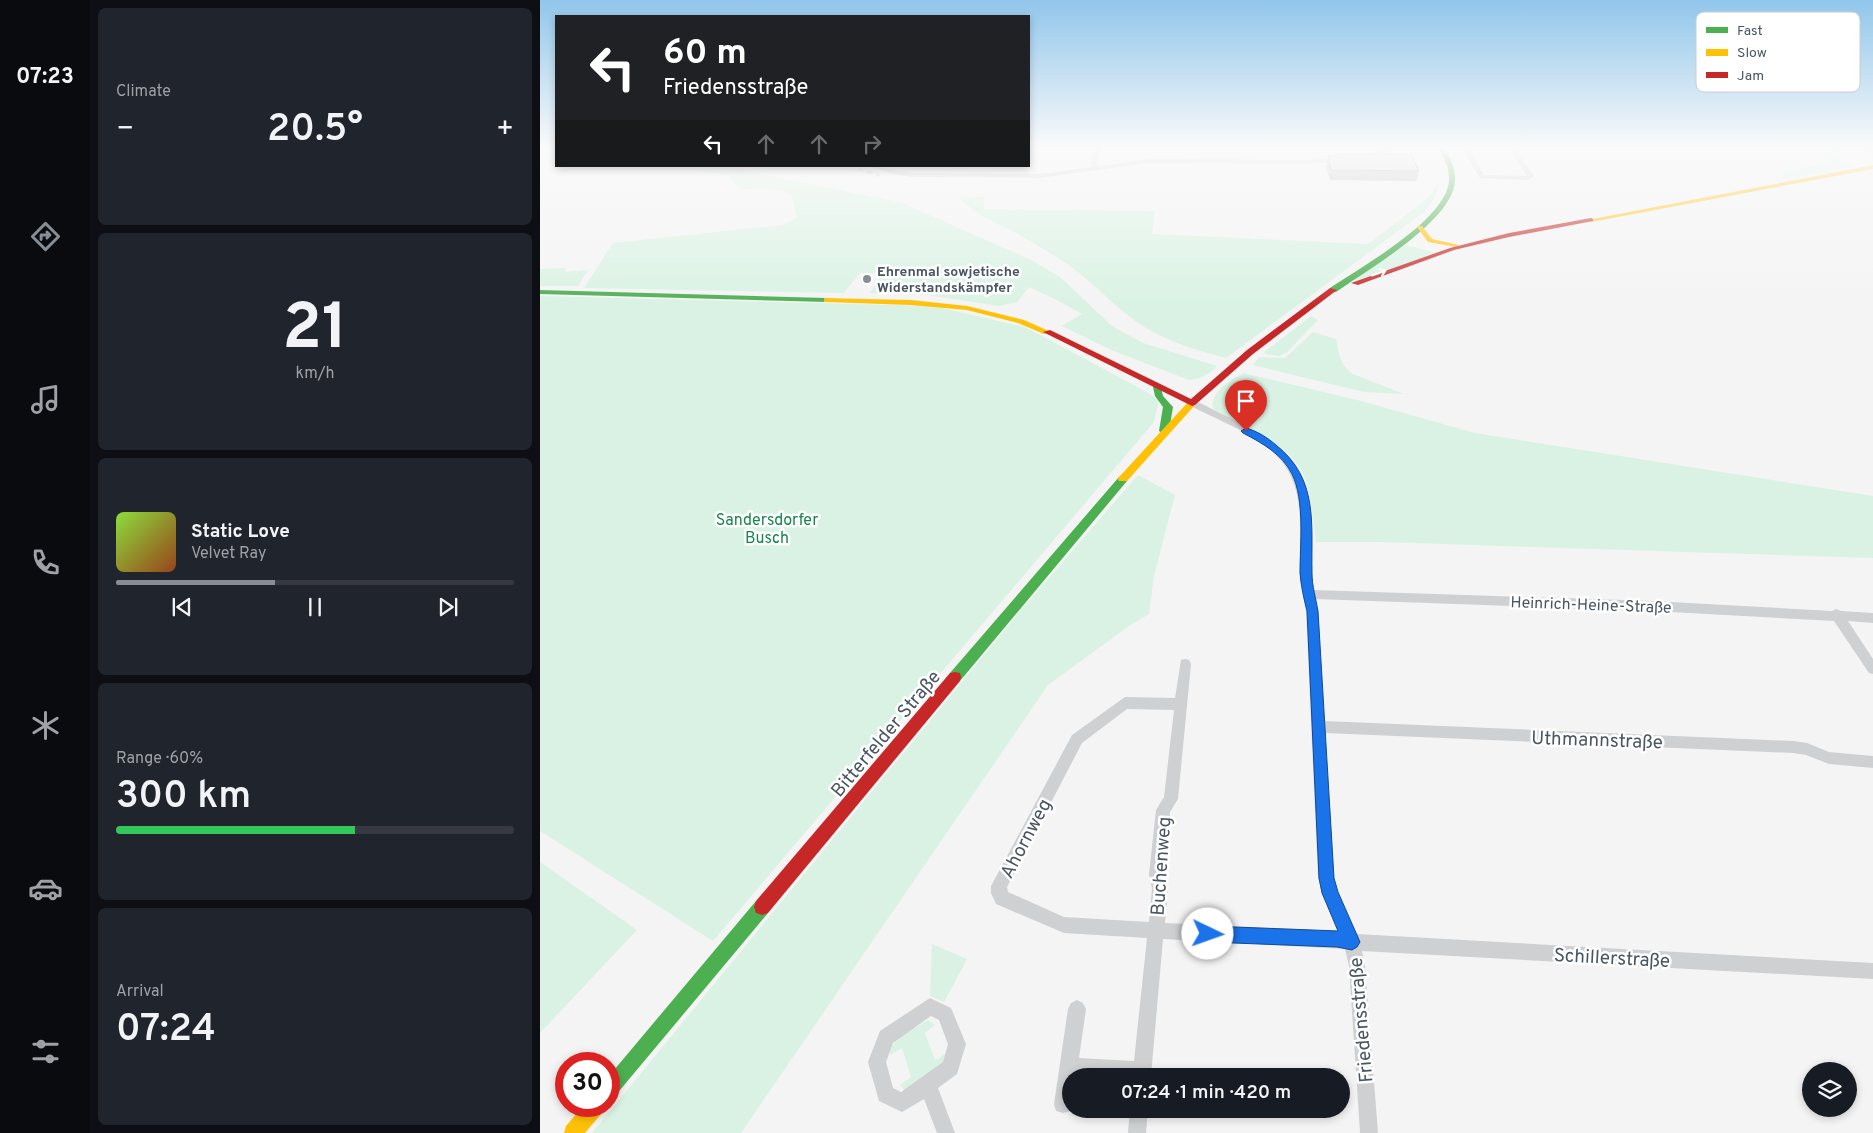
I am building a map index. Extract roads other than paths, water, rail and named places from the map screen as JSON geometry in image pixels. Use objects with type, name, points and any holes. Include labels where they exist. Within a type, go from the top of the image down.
[{"type":"main road","points":[[1319,301],[1420,227],[1438,210],[1444,201]]},
{"type":"main road","points":[[1319,301],[1332,297],[1368,277],[1457,248],[1520,232],[1689,201]]},
{"type":"main road","points":[[1420,227],[1424,237],[1429,241],[1457,248]]},
{"type":"main road","points":[[1404,239],[1433,249],[1457,248]]},
{"type":"main road","points":[[540,292],[952,304],[994,312],[1031,324],[1192,403]]},
{"type":"main road","name":"Bitterfelder Straße","points":[[620,1077],[1164,431],[1225,374],[1319,301]]},
{"type":"main road","points":[[1156,386],[1189,386],[1225,374]]},
{"type":"main road","points":[[1156,386],[1159,396],[1168,407],[1164,431]]},
{"type":"main road","points":[[573,1133],[586,1117]]},
{"type":"street","name":"Friedensstraße","points":[[1192,403],[1267,442],[1284,456],[1296,473],[1302,486],[1308,540],[1306,575],[1312,611],[1326,878],[1330,893],[1352,942],[1359,982],[1369,1133]]},
{"type":"street","name":"Heinrich-Heine-Straße","points":[[1309,594],[1836,614],[1847,617],[1873,618]]},
{"type":"street","points":[[1836,614],[1873,669]]},
{"type":"street","name":"Buchenweg","points":[[1142,1068],[1160,888],[1156,874],[1163,810],[1170,798],[1185,664]]},
{"type":"street","name":"Ahornweg","points":[[1156,931],[1064,925],[1002,898],[999,893],[999,886],[1077,739],[1125,703],[1180,704]]},
{"type":"street","name":"Uthmannstraße","points":[[1318,727],[1793,747],[1807,749],[1829,758],[1873,762]]},
{"type":"street","name":"Schillerstraße","points":[[1156,931],[1337,939],[1352,942],[1873,971]]},
{"type":"street","points":[[930,1007],[945,1014],[958,1044],[951,1068],[928,1086],[902,1103],[886,1094],[877,1062],[886,1037],[930,1007]]},
{"type":"street","points":[[1069,1066],[1076,1009]]},
{"type":"street","name":"Buchenweg","points":[[1069,1066],[1090,1068]]},
{"type":"street","points":[[928,1086],[946,1133]]},
{"type":"street","points":[[1137,1133],[1138,1118]]},
{"type":"place","name":"Ehrenmal sowjetische Widerstandskämpfer","points":[[867,279]]},
{"type":"park label","name":"Sandersdorfer Busch","points":[[767,528]]}]
